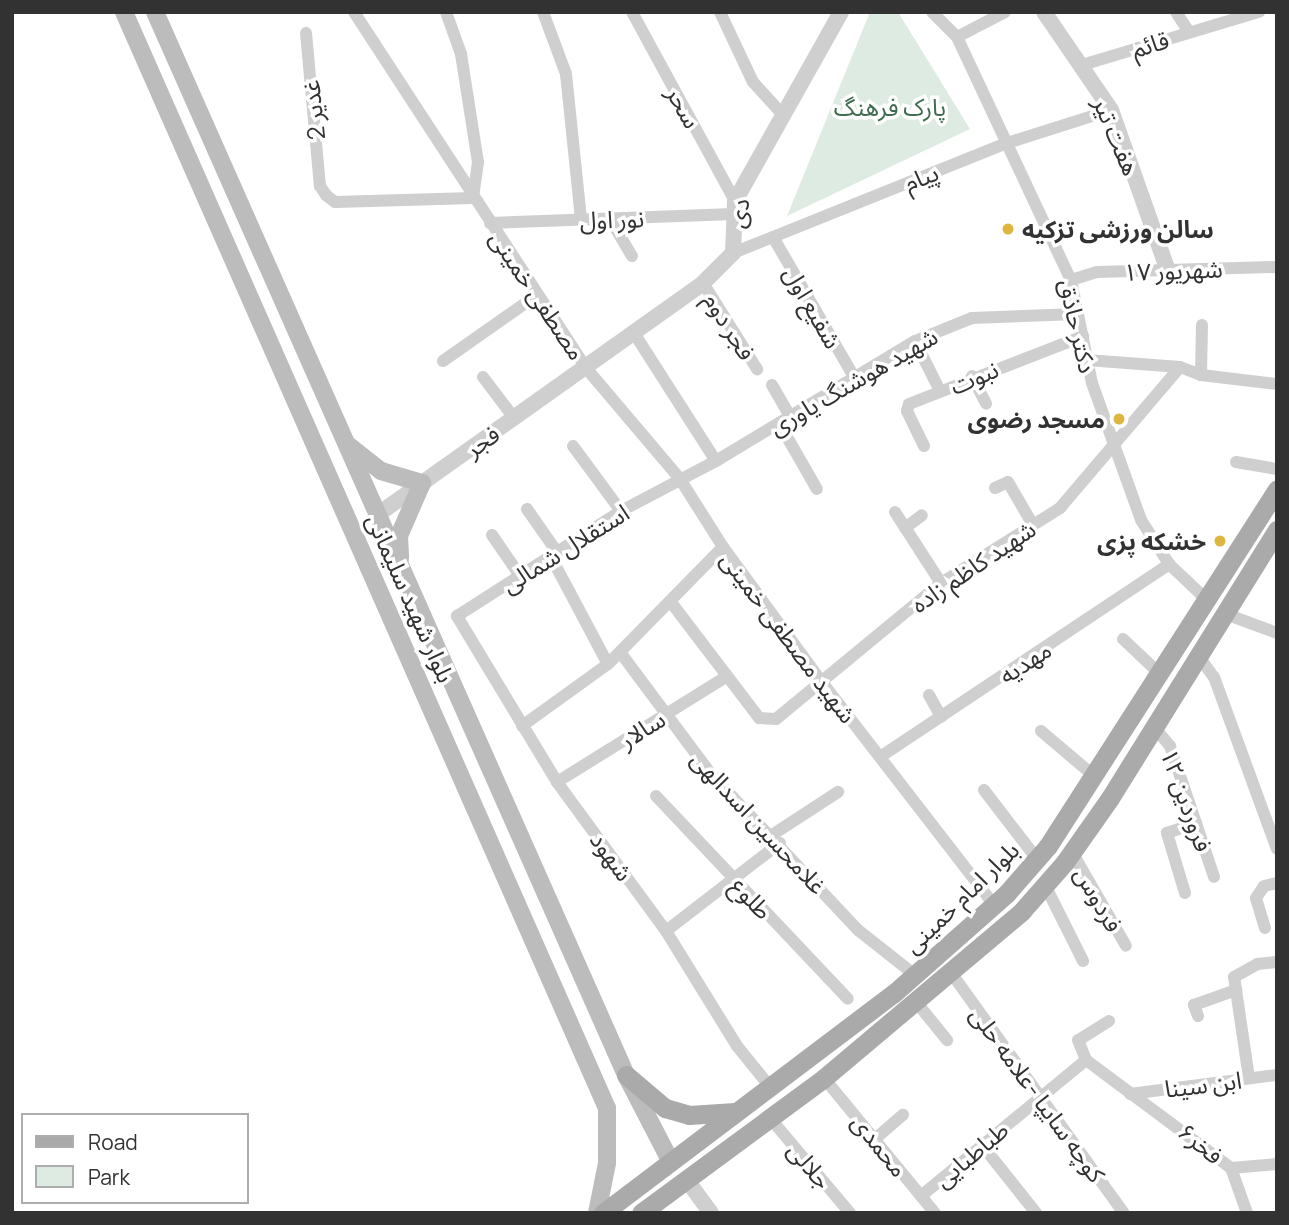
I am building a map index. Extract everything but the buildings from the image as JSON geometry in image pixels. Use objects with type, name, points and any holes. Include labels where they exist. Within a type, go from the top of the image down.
[{"type":"main road","name":"بلوار شهید سلیمانی","points":[[124,12],[356,530],[607,1108],[607,1163],[600,1213]]},
{"type":"main road","name":"بلوار شهید سلیمانی","points":[[155,12],[626,1076],[671,1161]]},
{"type":"main road","points":[[344,441],[381,471],[422,483],[398,536],[401,568]]},
{"type":"main road","name":"بلوار امام خمینی","points":[[600,1213],[771,1088],[915,975],[994,905],[1037,859],[1094,776],[1277,489]]},
{"type":"main road","points":[[356,530],[377,515]]},
{"type":"main road","name":"بلوار امام خمینی","points":[[641,1213],[824,1078],[952,974],[1045,885],[1072,852],[1154,727],[1196,654],[1277,530]]},
{"type":"main road","points":[[626,1076],[654,1101],[690,1115],[740,1112]]},
{"type":"main road","points":[[671,1161],[686,1179]]},
{"type":"street","name":"مصطفی خمینی","points":[[354,12],[586,368]]},
{"type":"street","points":[[446,12],[461,54],[478,162],[473,198]]},
{"type":"street","points":[[543,12],[566,74],[581,220]]},
{"type":"street","name":"سحر","points":[[632,12],[734,208]]},
{"type":"street","points":[[720,12],[753,82],[783,115]]},
{"type":"street","name":"دی","points":[[586,368],[703,283],[733,253],[734,208],[841,12]]},
{"type":"street","name":"دکتر حاذق","points":[[932,12],[957,37],[1004,144],[1071,280],[1087,360],[1141,520],[1169,564],[1206,599]]},
{"type":"street","name":"هفت تیر","points":[[1044,12],[1111,110],[1168,271]]},
{"type":"street","points":[[1176,12],[1189,33]]},
{"type":"street","name":"قائم","points":[[1082,65],[1189,33],[1237,15],[1259,12]]},
{"type":"street","points":[[957,37],[1003,13]]},
{"type":"street","name":"غدير 2","points":[[306,33],[320,186],[335,202],[473,198]]},
{"type":"street","name":"پیام","points":[[733,253],[1004,144],[1111,110]]},
{"type":"street","name":"نور اول","points":[[490,223],[610,219],[734,208]]},
{"type":"street","points":[[610,219],[632,256]]},
{"type":"street","name":"شفیع اول","points":[[773,237],[854,377]]},
{"type":"street","name":"۱۷ شهریور","points":[[1071,280],[1097,272],[1277,267]]},
{"type":"street","name":"فجر دوم","points":[[703,283],[757,369]]},
{"type":"street","points":[[443,361],[537,295]]},
{"type":"street","name":"شهید هوشنگ یاوری","points":[[680,479],[716,461],[915,341],[972,317],[1078,314]]},
{"type":"street","points":[[1201,375],[1202,325]]},
{"type":"street","points":[[634,333],[716,461]]},
{"type":"street","name":"نبوت","points":[[924,446],[906,408],[972,376],[1083,336]]},
{"type":"street","points":[[915,341],[940,391]]},
{"type":"street","points":[[1087,360],[1180,367],[1201,375],[1277,384]]},
{"type":"street","points":[[1113,441],[1180,367]]},
{"type":"street","name":"فجر","points":[[377,515],[586,368]]},
{"type":"street","name":"شهید مصطفی خمینی","points":[[586,368],[680,479],[723,547],[821,681],[994,905]]},
{"type":"street","points":[[972,376],[986,404]]},
{"type":"street","points":[[483,377],[514,418]]},
{"type":"street","points":[[772,385],[817,489]]},
{"type":"street","name":"شهید کاظم زاده","points":[[670,601],[759,718],[776,719],[941,583],[1060,508],[1113,441]]},
{"type":"street","points":[[573,446],[621,511]]},
{"type":"street","points":[[1236,462],[1277,469]]},
{"type":"street","name":"استقلال شمالی","points":[[457,621],[461,611],[521,577],[621,511],[680,479]]},
{"type":"street","points":[[995,488],[1008,482],[1033,525]]},
{"type":"street","points":[[527,509],[554,555],[608,664]]},
{"type":"street","points":[[895,512],[941,583]]},
{"type":"street","points":[[905,528],[922,515]]},
{"type":"street","points":[[492,535],[521,577]]},
{"type":"street","points":[[522,726],[608,664],[723,547]]},
{"type":"street","name":"مهدیه","points":[[880,757],[1169,564]]},
{"type":"street","points":[[1223,613],[1277,633]]},
{"type":"street","name":"شهود","points":[[457,621],[557,782],[666,931],[737,1046],[771,1088]]},
{"type":"street","points":[[1123,639],[1159,673]]},
{"type":"street","name":"غلامحسین اسدالهی","points":[[620,652],[664,715],[711,774],[776,839],[858,930],[915,975]]},
{"type":"street","points":[[1196,654],[1214,677],[1277,849]]},
{"type":"street","name":"سالار","points":[[557,782],[727,676]]},
{"type":"street","points":[[929,695],[941,717]]},
{"type":"street","name":"۱۲ فروردین","points":[[1154,727],[1170,746],[1214,877]]},
{"type":"street","points":[[1041,731],[1094,776]]},
{"type":"street","points":[[984,790],[1037,859]]},
{"type":"street","points":[[666,931],[734,879],[776,839],[838,792]]},
{"type":"street","name":"طلوع","points":[[656,796],[848,999]]},
{"type":"street","points":[[1185,893],[1167,833],[1196,823]]},
{"type":"street","name":"فردوس","points":[[1072,852],[1126,946]]},
{"type":"street","points":[[1265,928],[1256,898],[1264,886],[1277,883]]},
{"type":"street","points":[[1045,885],[1083,961]]},
{"type":"street","points":[[1198,1016],[1194,1005],[1235,984],[1257,964],[1277,962]]},
{"type":"street","name":"کوچه سایپا -علامه حلی","points":[[952,974],[1124,1213]]},
{"type":"street","points":[[1235,984],[1249,1078]]},
{"type":"street","points":[[916,1003],[947,1040]]},
{"type":"street","points":[[1086,1060],[1078,1040],[1109,1020]]},
{"type":"street","name":"طباطبایی","points":[[921,1196],[1039,1096],[1086,1060]]},
{"type":"street","name":"فخر۶","points":[[1086,1060],[1130,1094],[1204,1144],[1231,1168],[1247,1213]]},
{"type":"street","name":"ابن سینا","points":[[1130,1094],[1277,1075]]},
{"type":"street","name":"محمدی","points":[[824,1078],[935,1213]]},
{"type":"street","points":[[875,1139],[903,1115]]},
{"type":"street","name":"جلالی","points":[[770,1118],[850,1213]]},
{"type":"street","points":[[982,1145],[1036,1213]]},
{"type":"street","points":[[1231,1168],[1277,1164]]},
{"type":"street","points":[[686,1179],[711,1213]]},
{"type":"green space","name":"پارک فرهنگ","points":[[870,12],[898,12],[970,129],[787,216]]},
{"type":"place","name":"سالن ورزشی تزکیه","points":[[1008,229]]},
{"type":"place","name":"مسجد رضوی","points":[[1119,419]]},
{"type":"place","name":"خشکه پزی","points":[[1220,541]]}]
